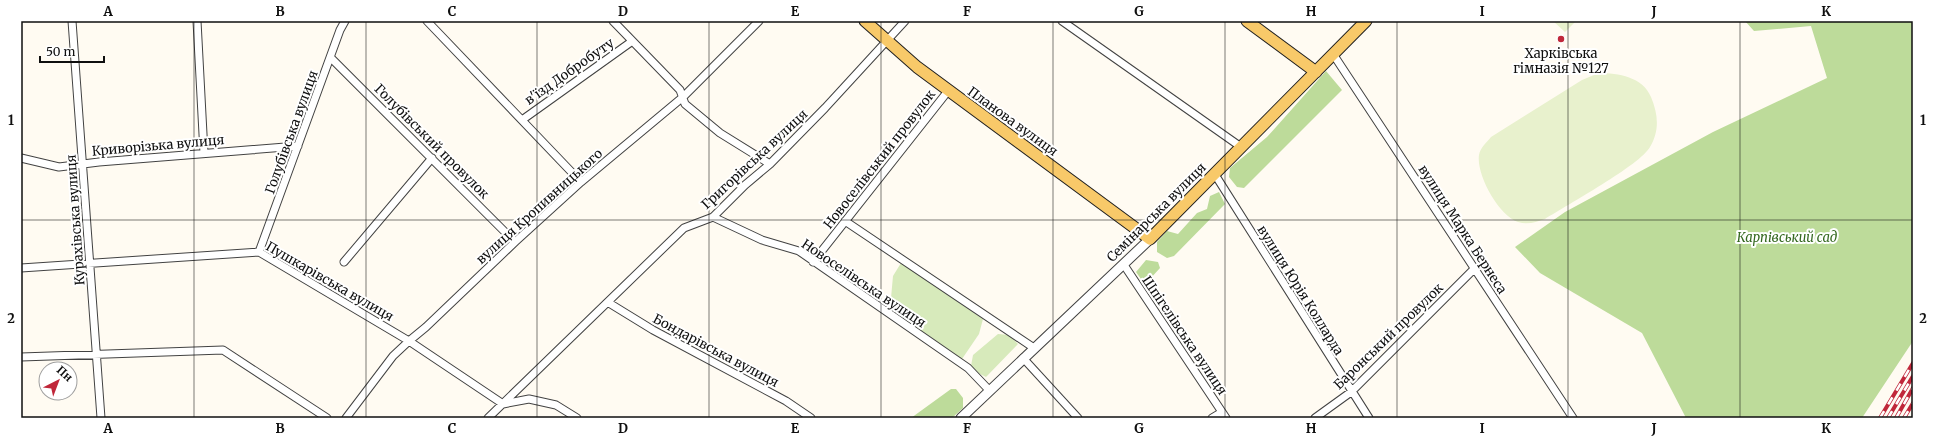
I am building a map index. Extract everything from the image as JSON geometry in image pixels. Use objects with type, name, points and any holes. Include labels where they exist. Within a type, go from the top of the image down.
[{"type":"main road","name":"Планова вулиця","points":[[864,21],[917,68],[1150,239]]},
{"type":"main road","points":[[1247,21],[1316,72]]},
{"type":"main road","name":"Семінарська вулиця","points":[[1150,239],[1366,21]]},
{"type":"street","name":"Курахівська вулиця","points":[[72,21],[101,418]]},
{"type":"street","points":[[197,21],[204,153]]},
{"type":"street","name":"Голубівська вулиця","points":[[259,252],[340,30],[346,21]]},
{"type":"street","points":[[427,21],[581,182]]},
{"type":"street","points":[[612,21],[631,42],[680,90],[685,104],[720,133],[770,164]]},
{"type":"street","name":"вулиця Кропивницького","points":[[346,418],[393,356],[409,340],[426,327],[515,242],[581,182],[683,97],[759,21]]},
{"type":"street","name":"Григорівська вулиця","points":[[488,418],[609,303],[684,228],[713,217],[745,185],[770,164],[905,21]]},
{"type":"street","points":[[1062,21],[1241,147]]},
{"type":"street","name":"в'їзд Добробуту","points":[[522,120],[631,42]]},
{"type":"street","name":"вулиця Марка Бернеса","points":[[1333,54],[1573,418]]},
{"type":"street","name":"Голубівський провулок","points":[[331,58],[515,242]]},
{"type":"street","name":"Новоселівський провулок","points":[[813,262],[948,91]]},
{"type":"street","name":"Криворізька вулиця","points":[[21,158],[59,167],[204,153],[298,146]]},
{"type":"street","points":[[344,262],[432,158]]},
{"type":"street","name":"вулиця Юрія Колларда","points":[[1214,174],[1351,392],[1369,418]]},
{"type":"street","name":"Новоселівська вулиця","points":[[713,217],[762,240],[799,251],[968,368],[989,390]]},
{"type":"street","points":[[845,221],[1034,348]]},
{"type":"street","name":"Семінарська вулиця","points":[[961,418],[1150,239]]},
{"type":"street","name":"Пушкарівська вулиця","points":[[21,268],[259,252],[409,340],[503,404]]},
{"type":"street","name":"Шпігелівська вулиця","points":[[1124,265],[1224,415]]},
{"type":"street","name":"Баронський провулок","points":[[1315,418],[1351,392],[1474,268]]},
{"type":"street","name":"Бондарівська вулиця","points":[[609,303],[653,330],[786,401],[811,418]]},
{"type":"street","points":[[21,357],[223,350],[327,418]]},
{"type":"street","points":[[1023,358],[1078,418]]},
{"type":"street","points":[[503,404],[529,399],[556,405],[577,418]]},
{"type":"street","points":[[1212,418],[1224,415]]},
{"type":"green space","points":[[1553,21],[1576,21],[1565,32]]},
{"type":"green space","name":"Карпівський сад","points":[[1745,21],[1913,21],[1913,341],[1862,418],[1686,418],[1642,333],[1540,273],[1515,247],[1565,212],[1713,132],[1827,78],[1811,26],[1754,31]]},
{"type":"green space","points":[[1326,71],[1342,90],[1244,188],[1237,187],[1229,177],[1230,168],[1267,137]]},
{"type":"green space","points":[[1599,73],[1622,75],[1636,81],[1647,90],[1653,103],[1657,122],[1657,128],[1650,147],[1644,155],[1618,174],[1545,219],[1525,223],[1518,222],[1510,218],[1496,203],[1485,183],[1479,163],[1479,155],[1482,148],[1491,137],[1582,80]]},
{"type":"green space","points":[[1219,192],[1225,204],[1174,256],[1167,258],[1157,252],[1157,242],[1167,231],[1178,234],[1197,213],[1207,209],[1210,196]]},
{"type":"green space","points":[[1146,260],[1158,262],[1160,268],[1149,280],[1145,281],[1141,279],[1136,272]]},
{"type":"green space","points":[[901,263],[983,319],[979,334],[962,359],[890,309],[893,276]]},
{"type":"green space","points":[[998,334],[1009,335],[1018,344],[986,377],[978,373],[971,366],[973,355]]},
{"type":"green space","points":[[951,389],[956,389],[963,398],[963,408],[952,418],[911,418]]},
{"type":"railway","points":[[1880,418],[1913,363]]},
{"type":"railway","points":[[1888,418],[1913,376]]},
{"type":"railway","points":[[1896,418],[1913,388]]},
{"type":"railway","points":[[1904,418],[1913,403]]},
{"type":"place","name":"Харківська гімназія №127","points":[[1561,39]]}]
